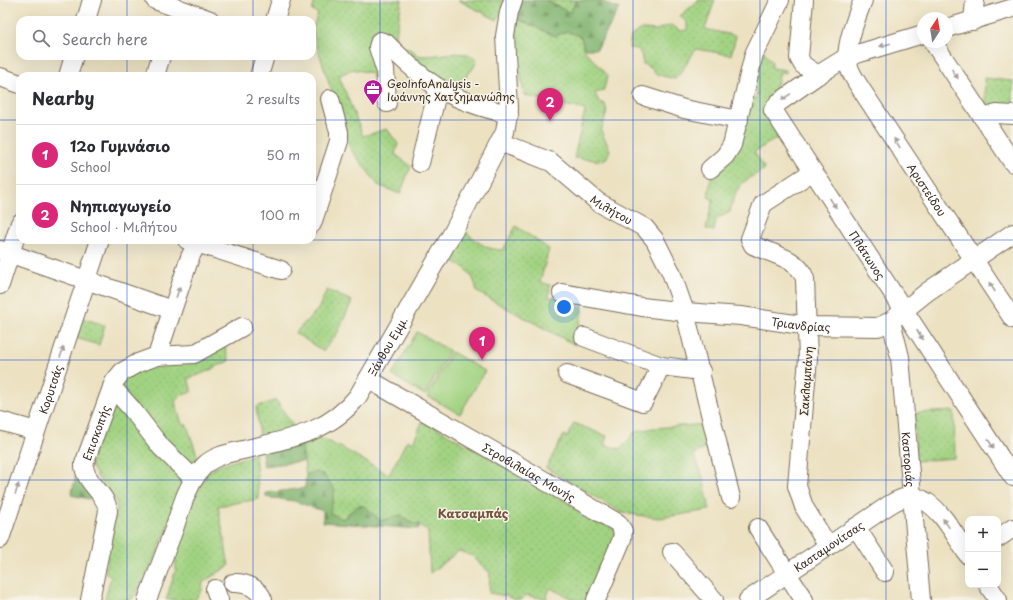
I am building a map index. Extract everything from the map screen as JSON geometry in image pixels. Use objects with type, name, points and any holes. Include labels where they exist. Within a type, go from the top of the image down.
[{"type":"street","points":[[87,16],[92,0]]},
{"type":"street","points":[[155,0],[198,16]]},
{"type":"street","points":[[276,16],[281,0]]},
{"type":"street","name":"Ξάνθου Εμμ.","points":[[147,600],[186,497],[194,479],[205,464],[216,458],[298,436],[329,423],[353,402],[368,379],[454,232],[505,132],[509,114],[505,36],[509,12],[514,0]]},
{"type":"street","points":[[710,169],[730,149],[739,120],[754,54],[780,0]]},
{"type":"street","points":[[804,0],[799,58],[804,65],[818,75]]},
{"type":"street","points":[[847,57],[863,0]]},
{"type":"street","points":[[972,21],[975,0]]},
{"type":"street","points":[[953,26],[1013,8]]},
{"type":"street","name":"Πλάτωνος","points":[[917,36],[847,57],[778,103],[773,110],[898,316],[1013,477]]},
{"type":"street","points":[[387,103],[385,69],[378,46],[380,41],[386,43],[418,74],[438,89],[473,105],[509,114]]},
{"type":"street","points":[[937,48],[1013,163]]},
{"type":"street","name":"Αριστείδου","points":[[847,57],[849,68],[861,89],[1013,319]]},
{"type":"street","points":[[69,72],[73,60]]},
{"type":"street","points":[[155,72],[160,60]]},
{"type":"street","points":[[260,72],[264,60]]},
{"type":"street","points":[[0,77],[16,83]]},
{"type":"street","points":[[420,163],[438,89]]},
{"type":"street","points":[[643,96],[684,109],[739,120]]},
{"type":"street","points":[[316,197],[318,183],[340,137],[330,99]]},
{"type":"street","points":[[984,118],[996,114],[1013,115]]},
{"type":"street","name":"Μιλήτου","points":[[500,142],[551,162],[598,202],[649,232],[659,247],[671,272],[685,312],[701,371],[731,498]]},
{"type":"street","name":"Σακλαμπάνη","points":[[812,172],[763,204],[750,240],[753,245],[789,261],[802,271],[806,284],[808,326],[807,386],[800,443],[797,486],[804,507],[828,546]]},
{"type":"street","points":[[0,285],[5,252],[16,231]]},
{"type":"street","name":"Τριανδρίας","points":[[562,294],[685,312],[741,316],[808,326],[873,327],[898,316],[927,292],[1013,233]]},
{"type":"street","name":"Κορυτσάς","points":[[0,539],[99,244]]},
{"type":"street","points":[[157,356],[193,244]]},
{"type":"street","points":[[203,244],[281,270]]},
{"type":"street","points":[[5,252],[172,310]]},
{"type":"street","name":"Καστοριάς","points":[[898,316],[911,497],[921,600]]},
{"type":"street","name":"Επισκοπής","points":[[90,600],[108,511],[105,500],[86,472],[84,464],[116,378],[126,369],[157,356],[194,354],[242,327]]},
{"type":"street","points":[[584,337],[660,366],[701,371]]},
{"type":"street","points":[[567,374],[643,402],[660,366]]},
{"type":"street","name":"Στροβιλαίας Μονής","points":[[368,379],[618,523],[623,531],[622,539],[596,600]]},
{"type":"street","points":[[112,387],[131,408],[161,447],[194,479]]},
{"type":"street","points":[[0,421],[36,431]]},
{"type":"street","points":[[911,497],[922,500],[936,511],[966,552]]},
{"type":"street","name":"Κασταμονίτσας","points":[[748,600],[895,501],[911,497]]},
{"type":"street","points":[[856,527],[886,572]]},
{"type":"street","points":[[758,528],[804,600]]},
{"type":"street","points":[[1001,536],[1013,528]]},
{"type":"street","points":[[672,552],[714,600]]},
{"type":"street","points":[[233,583],[254,588],[260,593],[263,600]]},
{"type":"street","points":[[990,588],[998,600]]},
{"type":"green space","points":[[315,0],[402,0],[395,40],[401,46],[418,55],[425,56],[457,53],[472,56],[477,60],[462,84],[461,93],[457,94],[386,36],[381,79],[374,80],[371,73],[352,69],[339,76],[363,136],[387,129],[398,144],[395,154],[411,166],[400,194],[378,185],[350,148],[316,43],[316,19],[318,13],[312,11]]},
{"type":"green space","points":[[458,0],[508,0],[497,20]]},
{"type":"green space","points":[[521,0],[545,0],[570,13],[576,0],[599,0],[619,9],[597,49],[584,49],[581,37],[567,31],[555,36],[518,19],[515,21]]},
{"type":"green space","points":[[545,0],[576,0],[571,13]]},
{"type":"green space","points":[[699,0],[715,0],[705,29],[736,36],[731,55],[696,49],[675,79],[655,74],[653,69],[643,64],[641,54],[638,49],[629,48],[631,36],[642,29],[656,30],[671,25],[681,31],[687,30],[687,23],[680,16]]},
{"type":"green space","points":[[518,19],[555,36],[567,31],[581,37],[584,50],[608,76],[603,91],[595,93],[599,102],[605,104],[607,112],[601,131],[610,150],[604,161],[574,158],[585,110],[524,95],[515,21]]},
{"type":"green space","points":[[761,48],[772,62],[772,68],[786,70],[786,73],[780,72],[776,89],[783,91],[769,119],[779,137],[754,152],[765,169],[741,185],[737,190],[730,212],[716,219],[714,231],[706,229],[713,199],[708,197],[711,178],[750,97],[756,99],[757,90],[751,88]]},
{"type":"green space","points":[[984,78],[1013,81],[1013,111],[986,108]]},
{"type":"green space","points":[[516,226],[549,249],[540,282],[550,285],[549,297],[557,298],[568,305],[583,308],[575,345],[477,292],[473,279],[467,270],[445,257],[462,227],[471,236],[485,246],[497,250],[503,250]]},
{"type":"green space","points":[[327,290],[352,301],[337,334],[323,351],[295,333],[318,309]]},
{"type":"green space","points":[[82,318],[105,325],[99,345],[76,338]]},
{"type":"green space","points":[[417,332],[450,351],[425,395],[392,375]]},
{"type":"green space","points":[[224,343],[229,361],[188,378],[192,392],[182,395],[175,402],[182,424],[187,425],[198,458],[192,470],[117,386],[128,372]]},
{"type":"green space","points":[[452,352],[485,371],[460,414],[427,396]]},
{"type":"green space","points":[[112,396],[184,480],[155,557],[131,600],[105,600],[111,576],[105,574],[117,508],[116,501],[106,491],[90,464]]},
{"type":"green space","points":[[276,400],[296,430],[260,438],[256,407]]},
{"type":"green space","points":[[954,411],[955,458],[916,461],[914,413]]},
{"type":"green space","points":[[423,420],[614,529],[617,534],[591,600],[574,600],[550,588],[546,599],[525,595],[522,600],[514,600],[507,596],[489,593],[490,573],[472,556],[459,551],[430,573],[428,532],[419,524],[413,524],[401,515],[381,521],[366,507],[348,513],[343,519],[329,513],[335,490],[323,474],[314,472],[306,475],[301,442],[318,437],[344,449],[389,475],[407,440],[413,443]]},
{"type":"green space","points":[[574,423],[607,436],[604,445],[621,449],[635,432],[653,428],[709,424],[714,445],[693,454],[703,477],[710,510],[659,518],[622,513],[546,468],[564,435],[567,437]]},
{"type":"green space","points":[[301,442],[304,461],[264,466],[262,452]]},
{"type":"green space","points":[[255,454],[259,499],[218,506],[229,566],[203,582],[202,590],[195,600],[166,600],[176,569],[175,546],[181,521],[208,472],[219,466]]},
{"type":"green space","points":[[77,472],[98,501],[71,495]]},
{"type":"green space","points":[[314,472],[323,474],[335,490],[330,513],[343,519],[359,505],[366,507],[381,521],[401,515],[408,522],[419,524],[419,529],[323,522],[323,511],[294,501],[266,497],[266,493],[305,488],[306,475]]},
{"type":"place","name":"GeoInfoAnalysis - Ιωάννης Χατζημανώλης","points":[[373,106]]},
{"type":"place","name":"Νηπιαγωγείο","points":[[550,121]]},
{"type":"place","name":"12o Γυμνάσιο","points":[[482,360]]},
{"type":"district","name":"Κατσαμπάς","points":[[473,513]]}]
